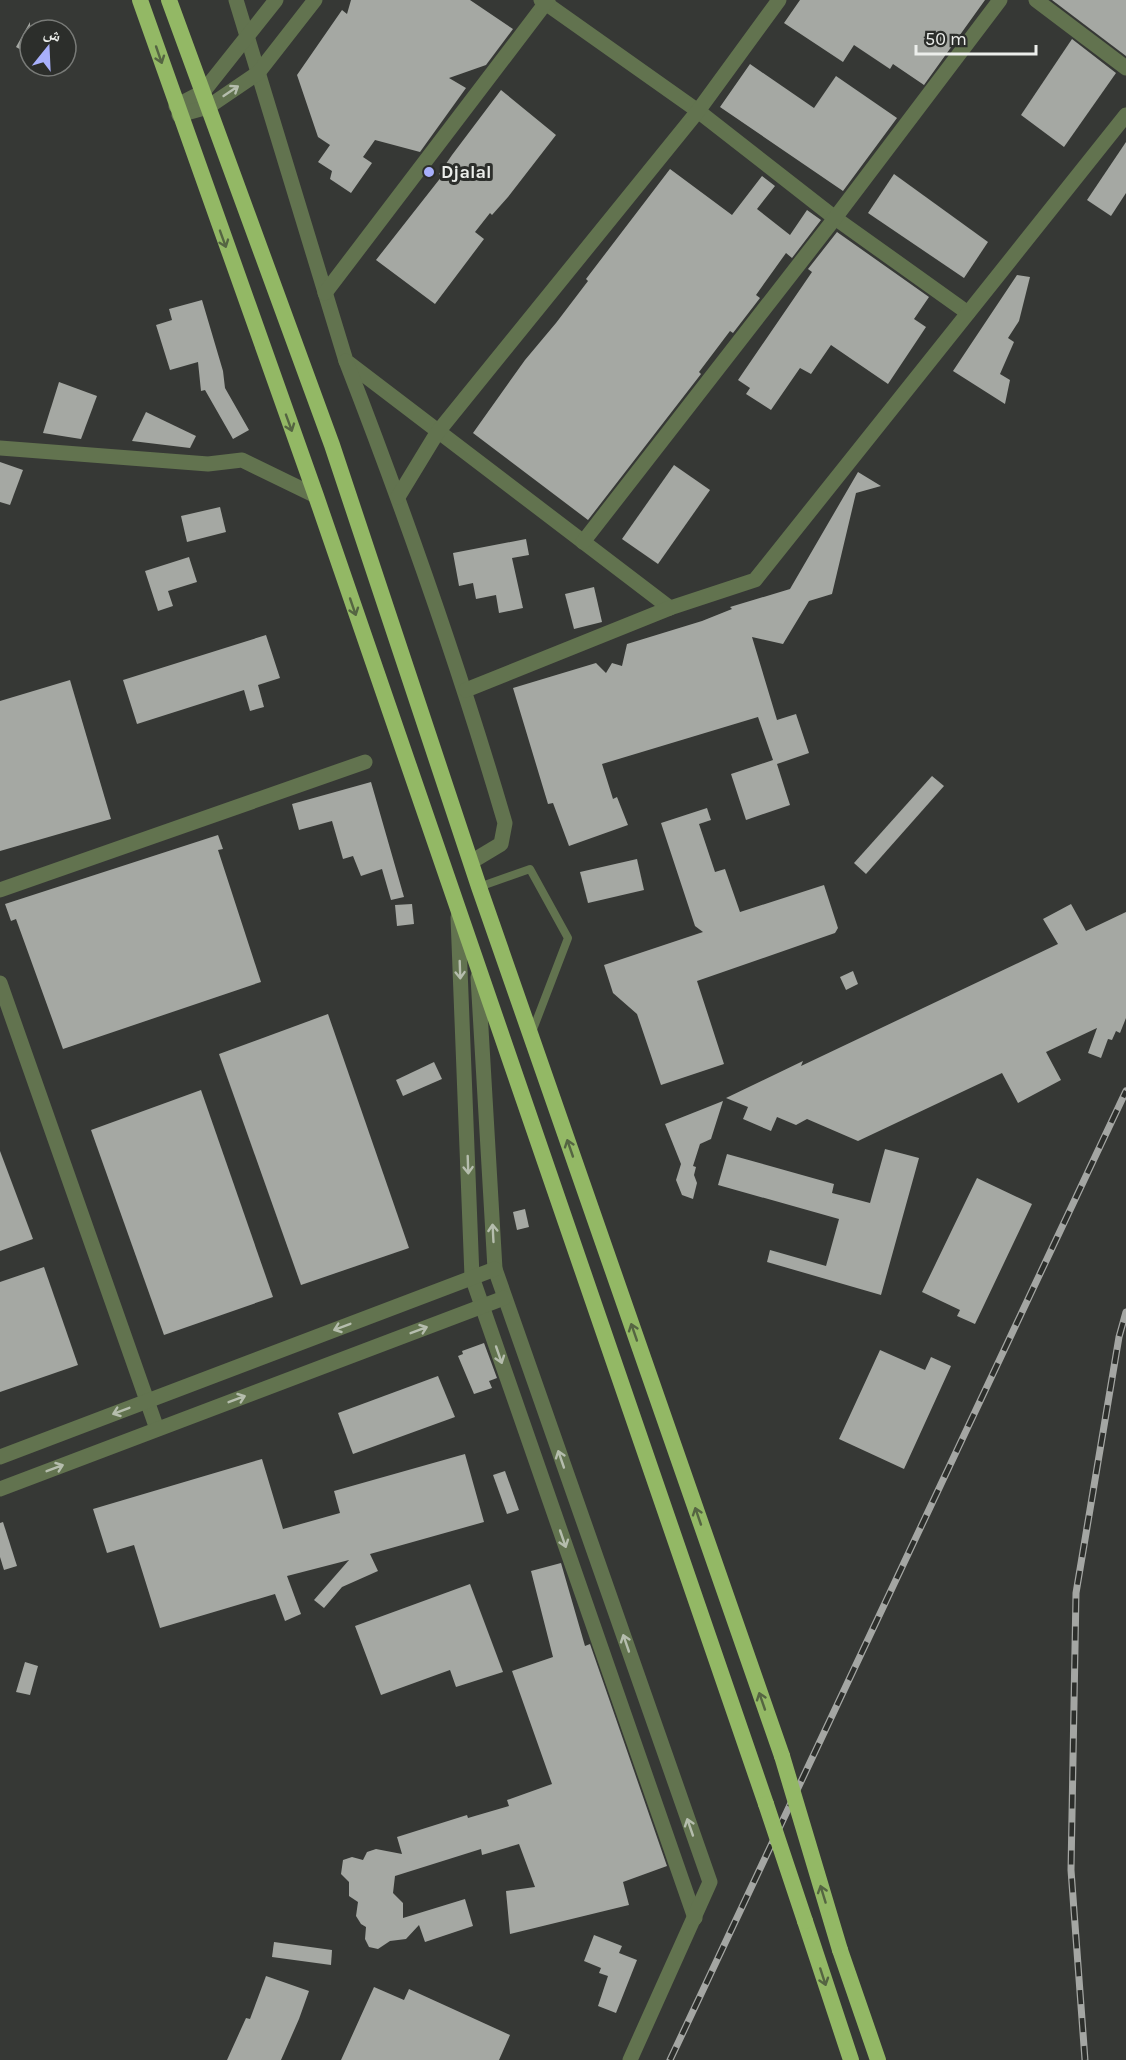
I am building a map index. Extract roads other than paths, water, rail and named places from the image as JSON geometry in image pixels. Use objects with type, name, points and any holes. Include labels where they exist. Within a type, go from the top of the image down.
[{"type":"highway","points":[[140,0],[478,968],[766,1804],[850,2060]]},
{"type":"highway","points":[[169,0],[332,445],[479,886],[782,1756],[840,1950],[878,2060]]},
{"type":"street","points":[[236,0],[346,361],[398,497],[466,690],[505,823],[501,844],[471,862]]},
{"type":"street","points":[[205,99],[247,36],[276,0]]},
{"type":"street","points":[[177,111],[258,73],[315,0]]},
{"type":"street","points":[[398,497],[437,433],[698,111],[779,0]]},
{"type":"street","points":[[583,542],[835,218],[1000,0]]},
{"type":"street","points":[[1036,0],[1126,68]]},
{"type":"street","points":[[325,293],[544,1],[698,111],[835,218],[968,313]]},
{"type":"street","points":[[466,690],[670,608],[755,580],[1126,115]]},
{"type":"street","points":[[346,361],[437,433],[670,608]]},
{"type":"street","points":[[0,448],[208,464],[243,460],[315,496]]},
{"type":"street","points":[[0,890],[365,762]]},
{"type":"street","points":[[458,911],[472,1277],[695,1918]]},
{"type":"street","points":[[478,968],[495,1269],[710,1882],[630,2060]]},
{"type":"street","points":[[0,983],[157,1430]]},
{"type":"street","points":[[0,1457],[495,1269]]},
{"type":"street","points":[[0,1489],[504,1298]]},
{"type":"lane","points":[[479,886],[530,869],[568,938],[531,1035]]},
{"type":"railway","points":[[670,2060],[1126,1091]]},
{"type":"railway","points":[[1085,2060],[1071,1870],[1076,1593],[1119,1337],[1126,1312]]},
{"type":"place","name":"Djalal","points":[[429,172]]}]
